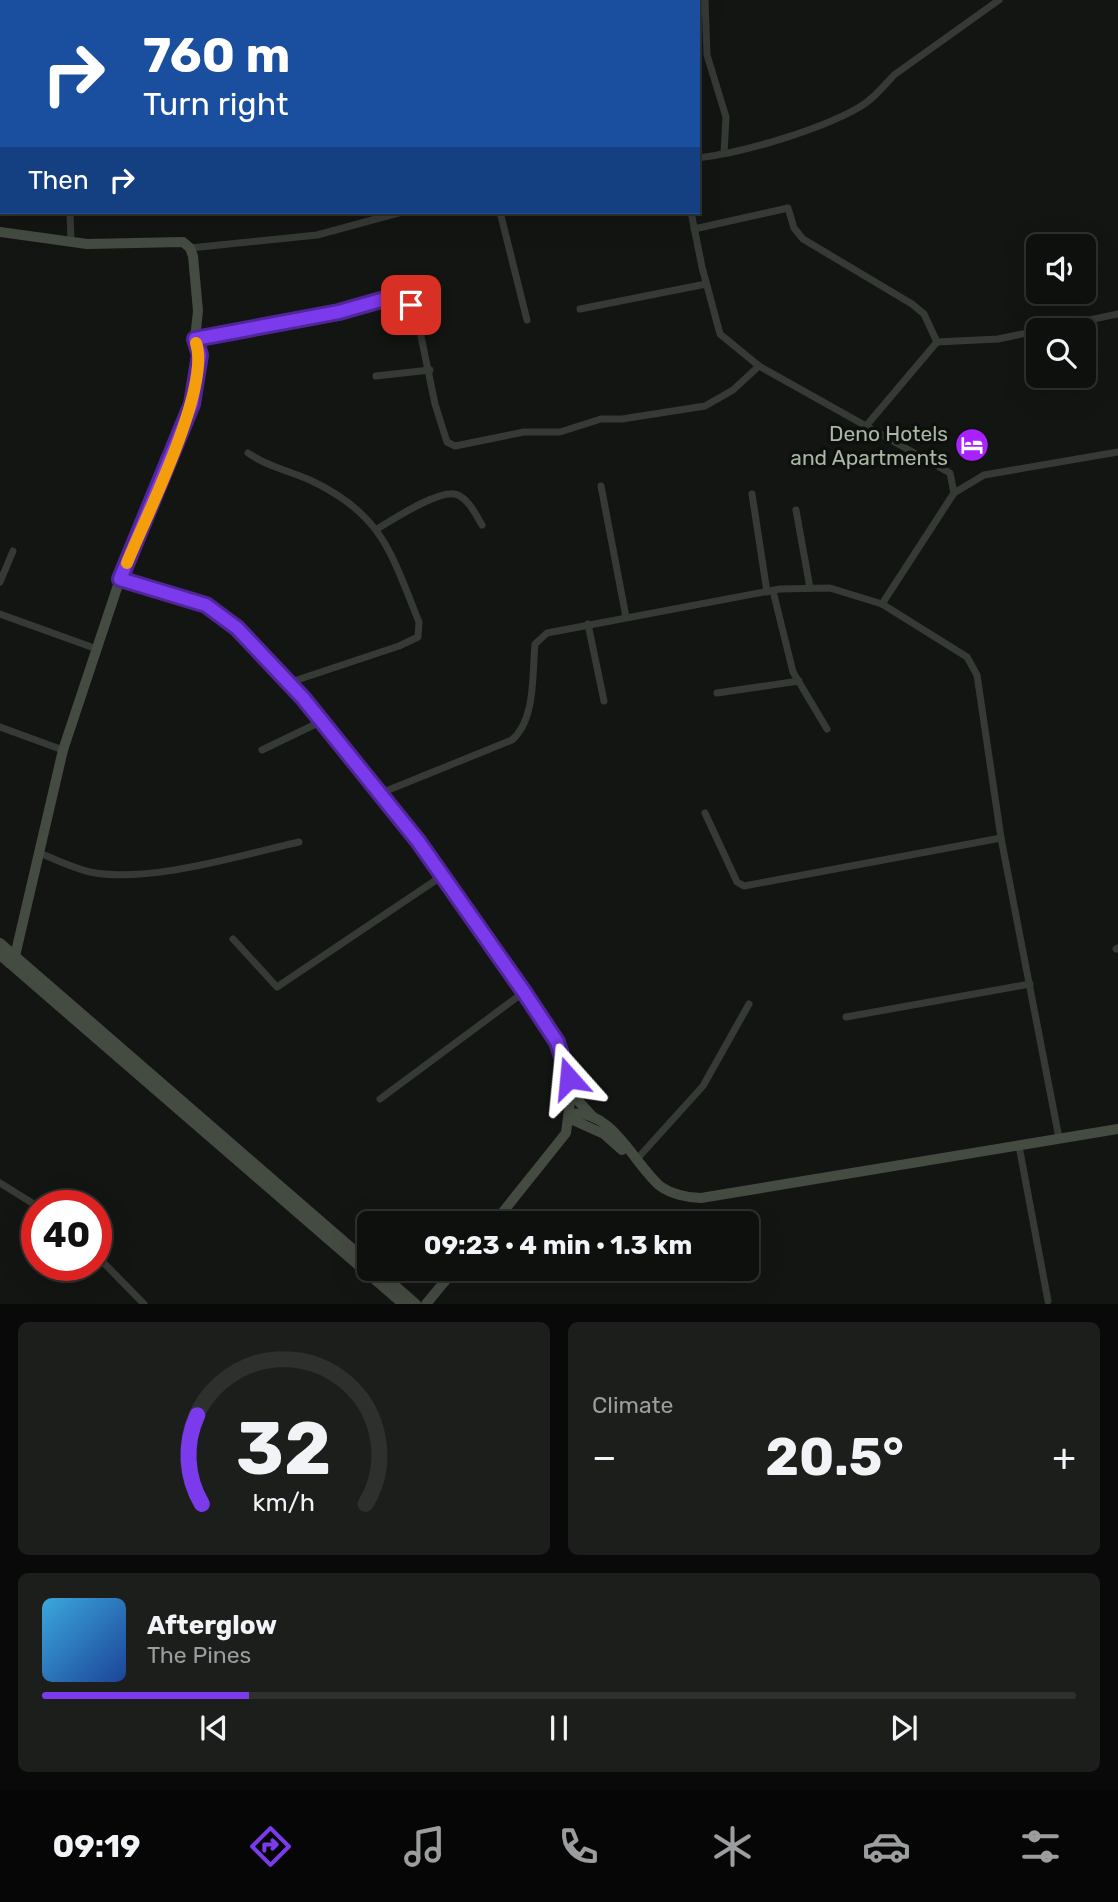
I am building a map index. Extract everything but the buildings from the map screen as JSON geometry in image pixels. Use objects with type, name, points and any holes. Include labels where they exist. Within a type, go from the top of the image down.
[{"type":"street","points":[[705,0],[707,55],[726,117],[724,153]]},
{"type":"street","points":[[700,158],[824,124],[858,108],[880,91],[894,75],[999,0]]},
{"type":"street","points":[[694,229],[788,208],[794,228],[803,239],[912,304],[924,314],[937,342]]},
{"type":"street","points":[[70,214],[71,242]]},
{"type":"street","points":[[190,248],[317,235],[395,214]]},
{"type":"street","points":[[500,214],[527,320]]},
{"type":"street","points":[[691,214],[718,332],[760,366],[950,473],[954,493]]},
{"type":"street","points":[[0,232],[71,242],[183,242],[190,248],[198,311],[195,339],[200,355],[192,404],[120,579],[63,750],[12,960]]},
{"type":"street","points":[[580,309],[706,284]]},
{"type":"street","points":[[195,339],[339,312],[381,300],[401,301],[411,305],[415,311],[430,370],[435,404],[447,442],[455,446],[524,432],[560,432],[601,419],[705,406],[733,390],[760,366]]},
{"type":"street","points":[[866,426],[937,342],[998,340],[1118,314]]},
{"type":"street","points":[[376,376],[430,370]]},
{"type":"street","points":[[882,604],[954,493],[984,475],[1118,452]]},
{"type":"street","points":[[248,453],[262,463],[333,491],[362,512],[377,529],[419,622],[418,637],[399,646],[288,683]]},
{"type":"street","points":[[601,486],[626,617]]},
{"type":"street","points":[[377,529],[430,500],[453,493],[460,495],[482,525]]},
{"type":"street","points":[[752,494],[770,591],[786,648],[799,681],[827,729]]},
{"type":"street","points":[[796,510],[810,588]]},
{"type":"street","points":[[0,582],[13,551]]},
{"type":"street","points":[[120,579],[206,605],[237,628],[322,721],[381,793],[557,1042],[571,1093],[566,1133],[504,1211]]},
{"type":"street","points":[[381,793],[512,740],[527,719],[535,644],[547,633],[770,591],[830,587],[882,604],[971,663],[976,675],[1001,838],[1059,1138]]},
{"type":"street","points":[[0,614],[97,649]]},
{"type":"street","points":[[588,624],[604,701]]},
{"type":"street","points":[[718,693],[799,681]]},
{"type":"street","points":[[262,750],[322,721]]},
{"type":"street","points":[[0,727],[63,750]]},
{"type":"street","points":[[705,813],[737,882],[744,886],[1001,838]]},
{"type":"street","points":[[38,853],[90,872],[121,874],[208,863],[299,842]]},
{"type":"street","points":[[233,939],[277,987],[442,876]]},
{"type":"street","points":[[0,943],[12,960],[324,1230],[403,1304]]},
{"type":"street","points":[[0,955],[12,960]]},
{"type":"street","points":[[846,1017],[1030,984]]},
{"type":"street","points":[[380,1099],[524,992]]},
{"type":"street","points":[[637,1159],[703,1086],[749,1004]]},
{"type":"street","points":[[571,1093],[591,1122]]},
{"type":"street","points":[[570,1114],[607,1126],[662,1188],[689,1198],[713,1198],[1118,1129]]},
{"type":"street","points":[[566,1133],[591,1122]]},
{"type":"street","points":[[1019,1146],[1048,1301]]},
{"type":"street","points":[[0,1183],[21,1196]]},
{"type":"street","points":[[324,1230],[357,1254]]},
{"type":"street","points":[[112,1271],[144,1304]]},
{"type":"street","points":[[390,1281],[416,1304]]},
{"type":"street","points":[[426,1304],[445,1281]]},
{"type":"street","points":[[385,1304],[393,1295]]},
{"type":"slow traffic","points":[[127,563],[192,404],[200,355],[196,343]]},
{"type":"place","name":"Deno Hotels and Apartments","points":[[972,445]]},
{"type":"route","points":[[411,305],[401,301],[381,300],[339,312],[195,339],[200,355],[192,404],[120,579],[206,605],[237,628],[303,698],[418,841],[524,992],[557,1042],[569,1078]]}]
